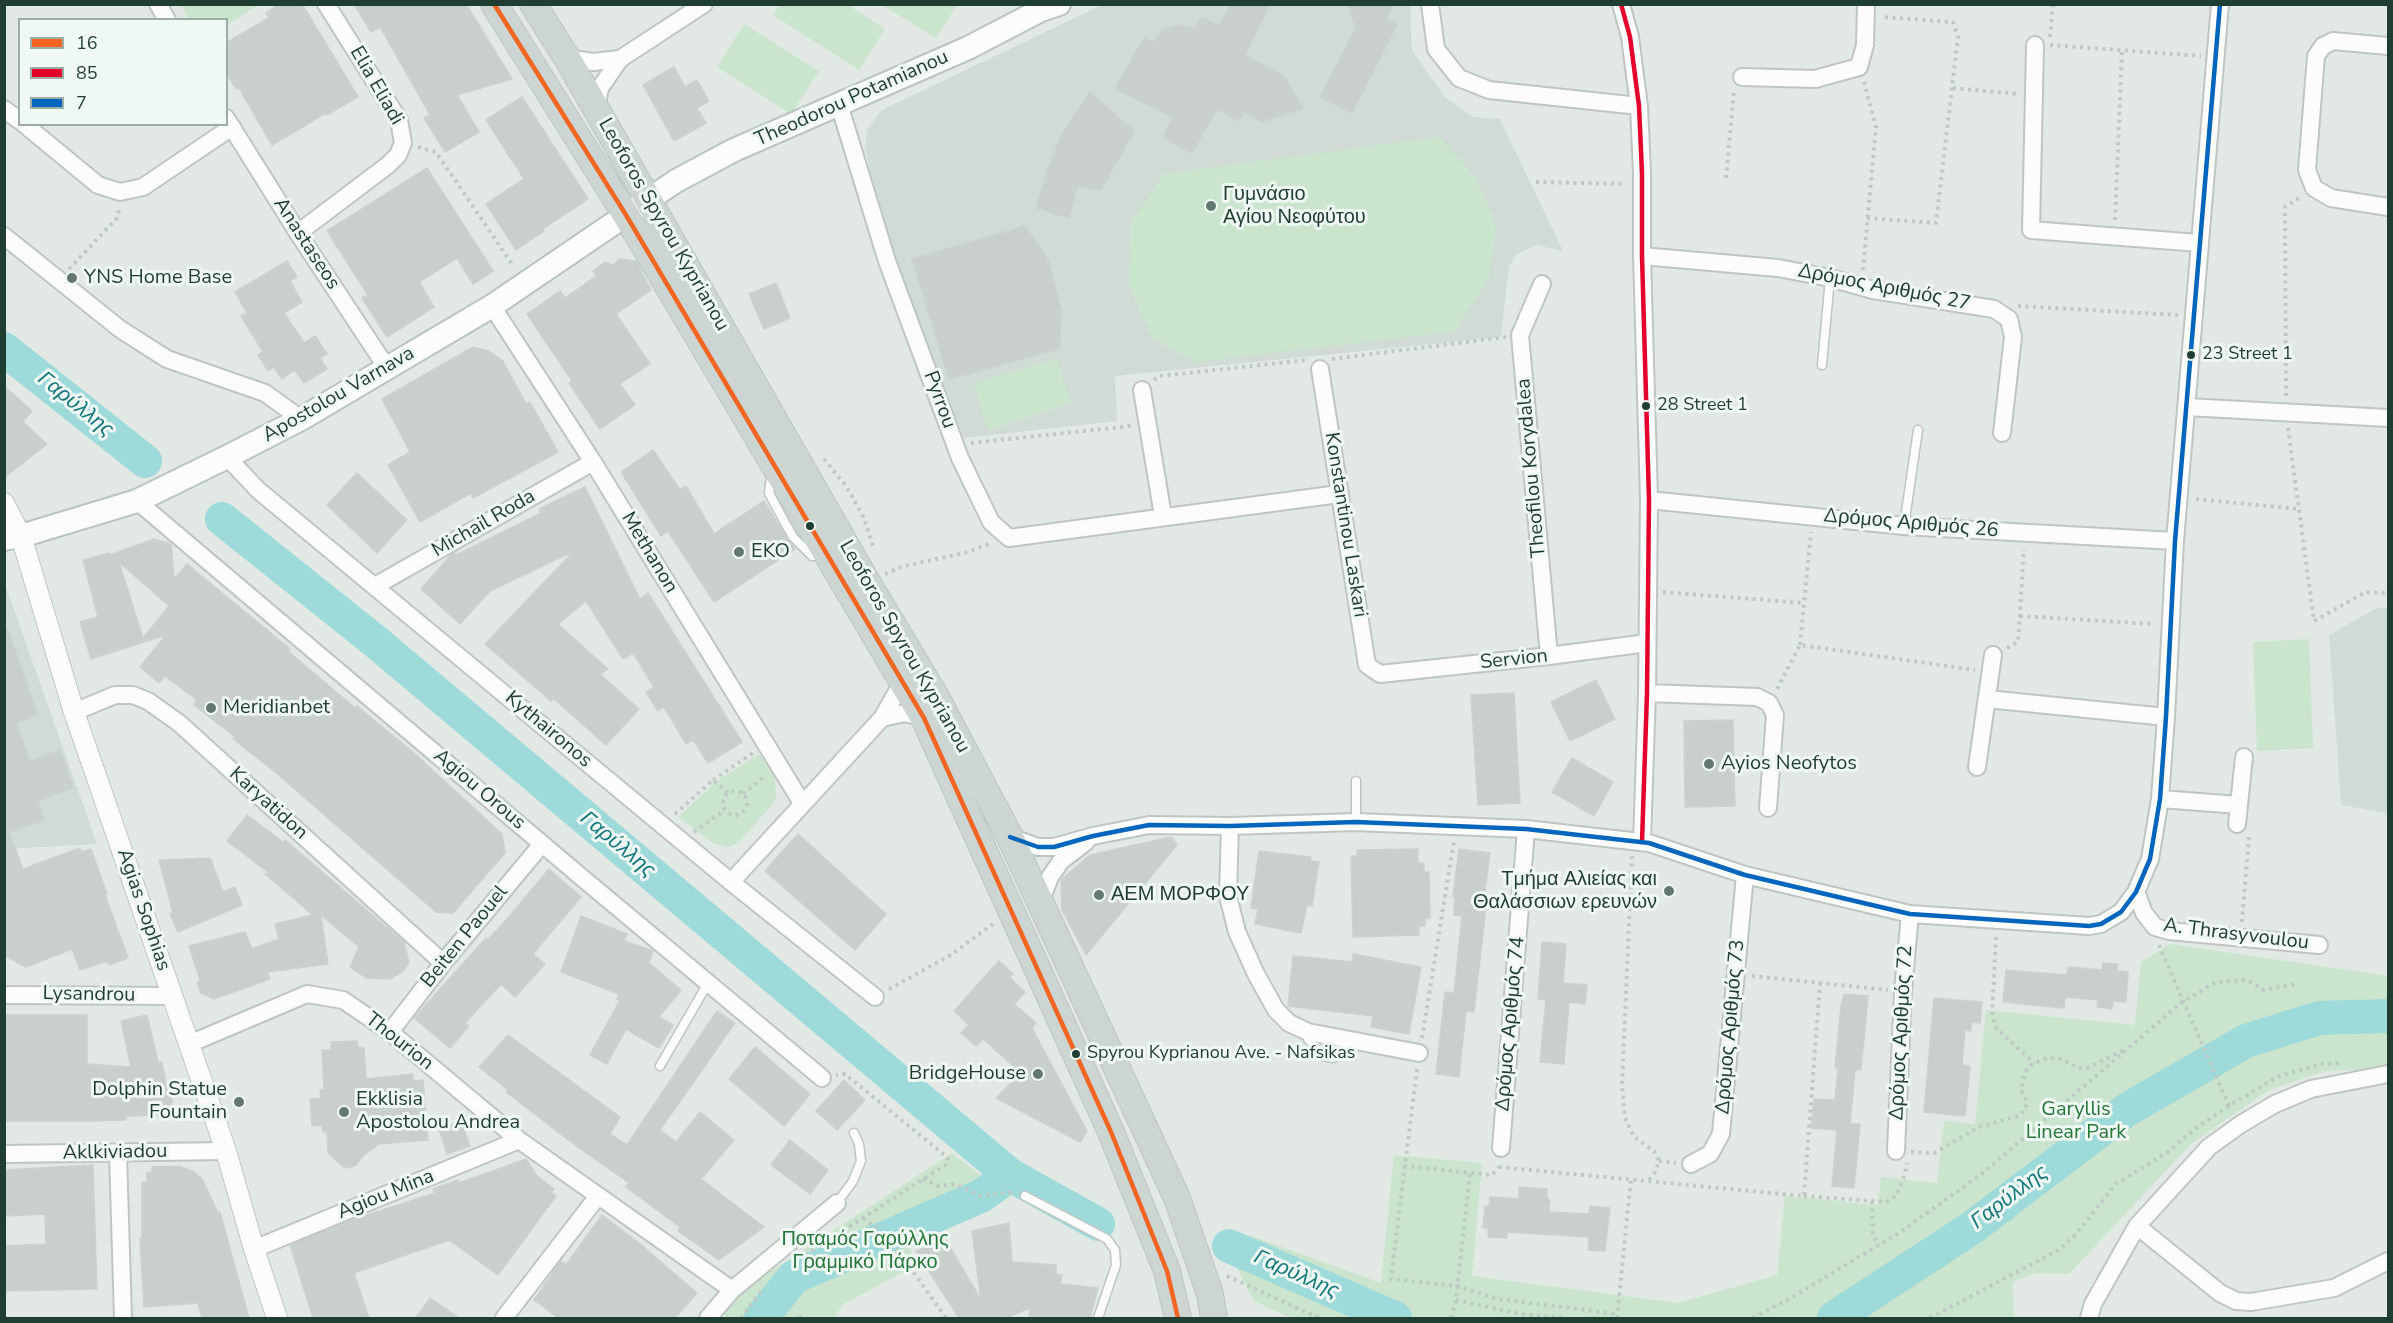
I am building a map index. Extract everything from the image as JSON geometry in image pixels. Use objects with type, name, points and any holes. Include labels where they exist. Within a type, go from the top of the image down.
[{"type":"main road","name":"Leoforos Spyrou Kyprianou","points":[[494,4],[626,215],[924,718],[1012,909],[1126,1170],[1167,1271],[1178,1318]]},
{"type":"main road","name":"Leoforos Spyrou Kyprianou","points":[[533,4],[567,58],[861,572],[936,697],[1010,837],[1177,1198],[1210,1294],[1214,1318]]},
{"type":"main road","name":"Theodorou Potamianou","points":[[649,200],[676,182],[734,150],[968,48],[1041,10],[1059,4]]},
{"type":"main road","name":"Apostolou Varnava","points":[[13,538],[137,501],[301,419],[492,306],[649,200]]},
{"type":"street","points":[[158,4],[166,18]]},
{"type":"street","name":"Elia Eliadi","points":[[298,233],[388,165],[398,155],[403,143],[399,120],[326,4]]},
{"type":"street","points":[[596,108],[600,88],[620,59],[704,4]]},
{"type":"street","points":[[1430,4],[1436,49],[1459,78],[1489,90],[1640,106]]},
{"type":"street","points":[[1621,4],[1629,37],[1640,106],[1649,500],[1647,693],[1637,842]]},
{"type":"street","points":[[1010,837],[1038,848],[1149,825],[1230,826],[1356,822],[1526,828],[1637,842],[1745,875],[1910,914],[2089,926],[2101,924],[2127,908],[2150,859],[2160,800],[2178,498],[2220,4]]},
{"type":"street","points":[[1742,77],[1815,80],[1859,67],[1865,45],[1866,10]]},
{"type":"street","points":[[2388,46],[2333,41],[2323,46],[2316,56],[2307,171],[2314,188],[2331,198],[2388,207]]},
{"type":"street","points":[[2042,45],[2034,96],[2031,230],[2199,243]]},
{"type":"street","points":[[567,58],[593,62],[620,59]]},
{"type":"street","name":"Pyrrou","points":[[839,104],[887,261],[955,445],[991,522],[1009,538]]},
{"type":"street","points":[[4,108],[18,119]]},
{"type":"street","name":"Anastaseos","points":[[229,122],[298,233],[387,368]]},
{"type":"street","points":[[26,126],[98,185],[123,191],[143,188],[224,126]]},
{"type":"street","points":[[4,236],[120,329],[167,359],[265,393],[301,419]]},
{"type":"street","name":"Δρόμος Αριθμός 27","points":[[1642,256],[1778,268],[1861,286],[1994,309],[2010,319],[2013,337],[2002,433]]},
{"type":"street","name":"Theofilou Korydalea","points":[[1542,284],[1520,335],[1549,657]]},
{"type":"street","name":"Methanon","points":[[492,306],[593,462],[802,803]]},
{"type":"street","name":"Konstantinou Laskari","points":[[1320,369],[1367,665],[1380,674]]},
{"type":"street","points":[[1142,390],[1162,516]]},
{"type":"street","points":[[2187,407],[2388,418]]},
{"type":"street","name":"Kythaironos","points":[[227,457],[258,490],[731,882],[875,997]]},
{"type":"street","name":"Michail Roda","points":[[375,586],[593,462]]},
{"type":"street","points":[[1009,538],[1339,494]]},
{"type":"street","name":"Δρόμος Αριθμός 26","points":[[1649,500],[1904,525],[2175,541]]},
{"type":"street","name":"Agiou Orous","points":[[137,501],[822,1078]]},
{"type":"street","name":"Agias Sophias","points":[[4,503],[13,538],[226,1151],[254,1249],[277,1318]]},
{"type":"street","name":"Servion","points":[[1380,674],[1549,657],[1647,643]]},
{"type":"street","points":[[1977,767],[1991,664]]},
{"type":"street","points":[[731,882],[882,718],[902,683]]},
{"type":"street","points":[[1647,693],[1757,697],[1769,703],[1775,715],[1768,808]]},
{"type":"street","name":"Karyatidon","points":[[74,712],[115,695],[133,695],[148,701],[179,723],[443,963]]},
{"type":"street","points":[[1987,699],[2166,717]]},
{"type":"street","points":[[882,718],[905,713],[924,718]]},
{"type":"street","points":[[2237,824],[2244,757]]},
{"type":"street","points":[[2160,800],[2239,805]]},
{"type":"street","points":[[1230,826],[1228,896],[1238,932],[1256,974],[1276,1010],[1289,1023],[1308,1032],[1419,1053]]},
{"type":"street","name":"Δρόμος Αριθμός 74","points":[[1501,1148],[1526,828]]},
{"type":"street","points":[[1040,903],[1050,877],[1061,861],[1093,836]]},
{"type":"street","name":"Beiten Paouel","points":[[390,1032],[443,963],[542,844]]},
{"type":"street","name":"Δρόμος Αριθμός 73","points":[[1691,1164],[1710,1154],[1721,1134],[1745,875]]},
{"type":"street","name":"A. Thrasyvoulou","points":[[2136,892],[2144,912],[2155,927],[2169,931],[2319,945]]},
{"type":"street","name":"Δρόμος Αριθμός 72","points":[[1902,1151],[1903,992],[1910,914]]},
{"type":"street","name":"Thourion","points":[[189,1044],[307,994],[343,1000],[390,1032],[519,1140],[732,1290]]},
{"type":"street","name":"Lysandrou","points":[[4,995],[173,996]]},
{"type":"street","points":[[2089,1318],[2098,1295],[2137,1226],[2209,1147],[2275,1104],[2311,1089],[2388,1074]]},
{"type":"street","name":"Agiou Mina","points":[[254,1249],[519,1140]]},
{"type":"street","name":"Aklkiviadou","points":[[4,1154],[226,1151]]},
{"type":"street","points":[[118,1154],[123,1318]]},
{"type":"street","points":[[504,1318],[598,1196]]},
{"type":"street","points":[[708,1318],[732,1290],[837,1203]]},
{"type":"street","points":[[2137,1226],[2220,1293],[2236,1301],[2251,1302],[2334,1288],[2388,1260]]},
{"type":"lane","points":[[1822,365],[1830,278]]},
{"type":"lane","points":[[1904,525],[1918,430]]},
{"type":"lane","points":[[1356,781],[1356,822]]},
{"type":"lane","points":[[660,1066],[708,983]]},
{"type":"lane","points":[[837,1203],[853,1181],[861,1161],[859,1144],[854,1133]]},
{"type":"lane","points":[[1025,1196],[1107,1239],[1115,1250],[1116,1265],[1098,1318]]},
{"type":"path","points":[[2053,4],[2042,45],[2216,57]]},
{"type":"path","points":[[1866,10],[1953,22],[1958,37],[1936,223],[1867,218]]},
{"type":"path","points":[[2114,236],[2122,50]]},
{"type":"path","points":[[1859,67],[1876,127],[1861,286]]},
{"type":"path","points":[[1726,178],[1734,90],[1742,77]]},
{"type":"path","points":[[1953,88],[2034,96]]},
{"type":"path","points":[[403,143],[436,152],[515,269]]},
{"type":"path","points":[[1536,183],[1642,184]]},
{"type":"path","points":[[58,280],[117,218],[123,191]]},
{"type":"path","points":[[2013,305],[2194,316]]},
{"type":"path","points":[[1142,390],[1159,376],[1306,360],[1320,369],[1332,358],[1520,335]]},
{"type":"path","points":[[955,445],[1147,424]]},
{"type":"path","points":[[2178,498],[2299,509]]},
{"type":"path","points":[[1769,703],[1800,645],[1812,516]]},
{"type":"path","points":[[1800,645],[1991,664],[2018,642],[2025,532]]},
{"type":"path","points":[[885,574],[904,566],[964,553],[1009,538]]},
{"type":"path","points":[[1648,591],[1804,603]]},
{"type":"path","points":[[2020,616],[2170,626]]},
{"type":"path","points":[[662,825],[713,780],[766,744]]},
{"type":"path","points":[[743,794],[778,765]]},
{"type":"path","points":[[713,780],[728,793]]},
{"type":"path","points":[[736,790],[743,794],[747,802],[744,812],[735,815],[725,810],[722,801],[728,793],[736,790]]},
{"type":"path","points":[[682,841],[725,810]]},
{"type":"path","points":[[2237,824],[2249,833],[2240,937]]},
{"type":"path","points":[[1457,825],[1419,1053],[1392,1279],[1457,1286],[1497,1299],[1617,1316],[1631,1179]]},
{"type":"path","points":[[1637,842],[1622,1084],[1625,1118],[1634,1137],[1654,1151],[1659,1161],[1655,1172],[1648,1180]]},
{"type":"path","points":[[875,997],[951,955],[1012,909]]},
{"type":"path","points":[[1997,921],[1992,1015],[1996,1029],[2034,1063]]},
{"type":"path","points":[[1930,1318],[2060,1249],[2076,1234],[2116,1184],[2169,1151],[2196,1128],[2229,1106],[2182,1002],[2158,941]]},
{"type":"path","points":[[1736,974],[1903,992]]},
{"type":"path","points":[[1753,1318],[1902,1231],[1983,1173],[2182,1002],[2216,982],[2247,980],[2264,990],[2296,984]]},
{"type":"path","points":[[1804,1196],[1820,983]]},
{"type":"path","points":[[1499,1167],[1886,1202],[1896,1196],[1905,1174],[1902,1151],[1934,1153],[1979,1127],[2018,1116],[2025,1110],[2027,1102],[2022,1091],[2023,1079],[2027,1070],[2034,1063],[2048,1058],[2061,1059],[2079,1068],[2087,1068],[2131,1047]]},
{"type":"path","points":[[803,1256],[947,1164],[948,1158],[844,1074],[822,1078]]},
{"type":"path","points":[[1404,1166],[1492,1176],[1499,1167],[1501,1148]]},
{"type":"path","points":[[1451,1318],[1456,1300],[1470,1173]]},
{"type":"path","points":[[923,1179],[938,1186],[955,1184],[981,1196],[1018,1192],[1025,1196]]},
{"type":"path","points":[[1872,1201],[1873,1235],[1879,1245]]},
{"type":"path","points":[[863,1218],[892,1242],[946,1318]]},
{"type":"path","points":[[1223,1275],[1319,1318]]},
{"type":"path","points":[[741,1318],[767,1284]]},
{"type":"path","points":[[1456,1300],[1520,1314],[1566,1318]]},
{"type":"path","points":[[800,1318],[805,1312]]},
{"type":"shaded area","name":"Γυμνάσιο Αγίου Νεοφύτου","points":[[1102,5],[1410,5],[1412,50],[1444,96],[1473,117],[1500,119],[1563,251],[1536,245],[1517,254],[1509,266],[1501,337],[1115,376],[1117,421],[964,438],[913,316],[869,167],[865,145],[868,128],[882,110]]},
{"type":"shaded area","points":[[5,584],[97,844],[5,849]]},
{"type":"shaded area","points":[[2377,608],[2388,608],[2388,813],[2341,805],[2329,635]]},
{"type":"green space","points":[[181,5],[258,5],[228,24],[228,18],[188,18]]},
{"type":"green space","points":[[780,5],[848,5],[885,29],[859,70],[773,15]]},
{"type":"green space","points":[[882,5],[957,5],[936,38]]},
{"type":"green space","points":[[744,24],[819,71],[791,114],[717,67]]},
{"type":"green space","points":[[1440,137],[1478,181],[1496,228],[1489,277],[1456,331],[1196,362],[1152,338],[1129,285],[1130,223],[1164,174]]},
{"type":"green space","points":[[1057,358],[1071,403],[988,430],[974,384]]},
{"type":"green space","points":[[2309,639],[2313,748],[2257,751],[2253,642]]},
{"type":"green space","points":[[758,755],[762,757],[775,778],[776,798],[738,843],[728,847],[713,843],[678,817],[717,781]]},
{"type":"green space","name":"Garyllis Linear Park","points":[[2170,944],[2388,976],[2388,1069],[2326,1071],[2269,1090],[2192,1143],[2069,1274],[2034,1273],[2013,1282],[2014,1318],[1291,1318],[1254,1301],[1232,1258],[1249,1235],[1381,1283],[1394,1155],[1482,1163],[1472,1276],[1678,1303],[1777,1275],[1785,1196],[1878,1205],[1881,1177],[1937,1183],[1944,1121],[1975,1124],[1986,1010],[2135,1025],[2141,962]]},
{"type":"green space","name":"Ποταμός Γαρύλλης Γραμμικό Πάρκο","points":[[952,1153],[1003,1193],[905,1241],[918,1264],[844,1304],[833,1318],[727,1318],[723,1312],[737,1295]]},
{"type":"building","points":[[280,4],[302,4],[358,97],[272,145],[239,88],[236,89],[228,76],[228,42],[269,18],[266,13]]},
{"type":"building","points":[[354,4],[466,4],[512,79],[457,95],[479,132],[445,152],[424,118],[430,115],[380,27],[371,32]]},
{"type":"building","points":[[1231,4],[1270,4],[1245,55],[1284,76],[1303,108],[1262,122],[1244,112],[1239,121],[1217,109],[1192,153],[1163,137],[1173,117],[1115,89],[1144,38],[1153,43],[1162,30],[1178,25],[1195,29],[1202,17],[1219,26]]},
{"type":"building","points":[[1348,4],[1394,4],[1386,19],[1397,25],[1352,113],[1320,97],[1356,28]]},
{"type":"building","points":[[674,67],[685,87],[697,80],[709,101],[697,108],[706,123],[674,141],[643,85]]},
{"type":"building","points":[[1090,92],[1134,131],[1101,190],[1077,187],[1069,218],[1036,208],[1062,134]]},
{"type":"building","points":[[522,97],[588,199],[542,229],[544,231],[516,250],[486,204],[524,179],[486,120]]},
{"type":"building","points":[[427,168],[493,271],[473,284],[457,258],[419,282],[434,307],[387,337],[362,298],[368,295],[327,231]]},
{"type":"building","points":[[1025,226],[1048,260],[1062,314],[1059,349],[949,379],[912,259]]},
{"type":"building","points":[[619,259],[636,261],[651,290],[616,314],[650,364],[620,384],[635,405],[600,429],[569,383],[572,381],[527,314],[560,291],[565,298],[596,276],[593,271],[605,262],[613,265]]},
{"type":"building","points":[[287,261],[297,277],[290,281],[302,302],[284,313],[304,343],[315,336],[327,354],[320,358],[327,369],[304,383],[295,370],[282,379],[274,367],[268,371],[258,355],[263,352],[241,316],[247,313],[235,292]]},
{"type":"building","points":[[776,283],[790,318],[764,329],[749,294]]},
{"type":"building","points":[[473,347],[489,351],[503,361],[526,404],[530,402],[558,452],[473,498],[471,493],[420,522],[388,465],[410,452],[382,399]]},
{"type":"building","points":[[4,386],[32,411],[23,422],[47,444],[4,478]]},
{"type":"building","points":[[653,450],[680,490],[686,486],[714,534],[764,501],[795,549],[714,602],[668,531],[661,536],[621,472]]},
{"type":"building","points":[[357,473],[407,520],[377,553],[327,505]]},
{"type":"building","points":[[585,487],[640,599],[648,593],[742,742],[708,763],[693,740],[686,744],[664,707],[658,711],[646,692],[654,687],[633,653],[623,659],[586,601],[558,624],[608,669],[600,674],[639,709],[606,745],[553,698],[551,701],[485,644],[574,551],[490,591],[460,624],[421,589],[454,553],[456,555],[541,513],[539,509]]},
{"type":"building","points":[[154,539],[171,544],[174,579],[187,564],[290,649],[288,651],[355,708],[357,706],[414,753],[502,834],[505,853],[453,913],[436,912],[275,772],[233,739],[235,737],[194,705],[197,700],[165,676],[159,683],[140,667],[166,635],[91,659],[80,622],[98,617],[83,560],[110,553],[110,555]],"holes":[[[119,562],[169,606],[143,638]]]},
{"type":"building","points":[[4,628],[7,628],[38,715],[16,723],[30,761],[60,750],[73,788],[38,801],[44,820],[9,832],[23,869],[80,848],[82,852],[91,849],[128,958],[109,965],[107,961],[80,970],[72,949],[26,967],[4,955]]},
{"type":"building","points":[[1596,680],[1615,719],[1570,741],[1551,702]]},
{"type":"building","points":[[1514,693],[1520,803],[1478,805],[1471,695]]},
{"type":"building","name":"Ayios Neofytos","points":[[1733,720],[1735,806],[1685,807],[1684,721]]},
{"type":"building","points":[[1572,758],[1613,782],[1594,816],[1552,792]]},
{"type":"building","points":[[247,815],[283,842],[285,840],[404,942],[409,963],[404,970],[390,979],[366,978],[350,967],[359,947],[321,915],[328,964],[267,972],[270,979],[214,999],[201,993],[197,983],[200,980],[189,946],[245,932],[252,949],[279,939],[275,924],[313,915],[265,874],[269,873],[227,841]]},
{"type":"building","points":[[798,834],[886,914],[855,950],[765,871]]},
{"type":"building","name":"ΑΕΜ ΜΟΡΦΟΥ","points":[[1171,837],[1177,845],[1086,955],[1062,910],[1061,880],[1090,855]]},
{"type":"building","points":[[1418,849],[1418,863],[1424,863],[1424,872],[1429,872],[1430,909],[1430,918],[1425,918],[1425,926],[1419,926],[1419,935],[1353,937],[1351,856],[1357,856],[1357,850]]},
{"type":"building","points":[[1459,849],[1490,853],[1474,1012],[1466,1011],[1459,1077],[1436,1074],[1445,992],[1454,993],[1462,916],[1454,915],[1455,897],[1453,897]]},
{"type":"building","points":[[1259,851],[1311,857],[1310,861],[1319,862],[1312,906],[1307,905],[1301,933],[1255,924],[1258,909],[1251,908]]},
{"type":"building","points":[[210,858],[223,892],[235,887],[242,905],[178,932],[170,914],[173,913],[159,860]]},
{"type":"building","points":[[549,869],[581,897],[533,954],[545,964],[515,997],[501,984],[465,1023],[469,1026],[450,1048],[414,1018],[486,938],[487,940],[501,926]]},
{"type":"building","points":[[581,916],[627,934],[624,941],[653,951],[649,963],[681,990],[659,1017],[673,1025],[659,1048],[626,1029],[607,1064],[590,1055],[620,1000],[617,999],[619,994],[561,972]]},
{"type":"building","points":[[1542,942],[1566,944],[1563,983],[1587,985],[1585,1004],[1569,1002],[1564,1064],[1540,1062],[1546,1000],[1538,999]]},
{"type":"building","points":[[1353,954],[1421,967],[1409,1034],[1371,1027],[1373,1016],[1288,1006],[1293,956],[1353,962]]},
{"type":"building","points":[[999,961],[1013,974],[1010,978],[1025,992],[1014,1004],[1036,1023],[1032,1028],[1087,1131],[1080,1142],[996,1098],[1021,1073],[983,1039],[976,1046],[961,1033],[969,1025],[954,1011]]},
{"type":"building","points":[[2103,963],[2118,964],[2117,971],[2128,972],[2126,1002],[2113,1001],[2112,1009],[2097,1007],[2098,1000],[2065,997],[2064,1008],[2003,1002],[2006,970],[2067,975],[2068,967],[2102,970]]},
{"type":"building","points":[[1844,994],[1868,996],[1861,1070],[1855,1070],[1850,1124],[1860,1124],[1854,1188],[1832,1186],[1837,1130],[1811,1128],[1814,1099],[1835,1100],[1838,1068],[1835,1068]]},
{"type":"building","points":[[1934,998],[1982,1002],[1980,1023],[1971,1022],[1971,1031],[1965,1030],[1962,1065],[1970,1066],[1965,1116],[1924,1112]]},
{"type":"building","points":[[717,1011],[735,1023],[660,1130],[676,1142],[700,1112],[734,1140],[701,1179],[764,1227],[719,1260],[678,1231],[680,1227],[626,1187],[629,1183],[506,1092],[508,1090],[479,1067],[508,1035],[620,1117],[610,1134],[627,1145]]},
{"type":"building","points":[[4,1015],[87,1015],[87,1064],[131,1067],[121,1021],[147,1015],[158,1062],[162,1062],[166,1084],[172,1084],[172,1115],[126,1116],[126,1120],[4,1121]]},
{"type":"building","name":"Ekklisia Apostolou Andrea","points":[[357,1041],[358,1048],[364,1048],[366,1079],[413,1074],[413,1081],[423,1080],[428,1140],[379,1144],[363,1156],[356,1165],[348,1168],[342,1166],[328,1153],[327,1132],[323,1132],[322,1125],[312,1126],[310,1099],[321,1098],[320,1090],[324,1089],[322,1050],[331,1050],[331,1042]]},
{"type":"building","points":[[755,1047],[810,1094],[784,1126],[729,1079]]},
{"type":"building","points":[[844,1080],[865,1100],[837,1130],[816,1111]]},
{"type":"building","points":[[461,1121],[470,1146],[447,1154],[439,1129]]},
{"type":"building","points":[[790,1140],[828,1170],[810,1194],[771,1165]]},
{"type":"building","points":[[526,1159],[536,1175],[554,1189],[551,1193],[556,1196],[498,1275],[449,1240],[354,1273],[369,1318],[313,1318],[290,1245],[358,1218],[435,1193],[433,1189],[458,1180],[459,1183]]},
{"type":"building","points":[[93,1165],[97,1289],[4,1291],[4,1246],[46,1244],[45,1214],[4,1216],[4,1170]]},
{"type":"building","points":[[179,1166],[194,1172],[202,1179],[218,1213],[220,1212],[249,1318],[202,1318],[198,1303],[144,1307],[140,1238],[142,1238],[142,1182],[147,1182],[147,1173],[152,1173],[152,1167]]},
{"type":"building","points":[[1519,1187],[1547,1189],[1547,1199],[1550,1200],[1549,1212],[1589,1214],[1590,1206],[1610,1208],[1605,1251],[1588,1250],[1589,1237],[1507,1232],[1507,1238],[1488,1237],[1488,1228],[1483,1228],[1485,1206],[1489,1207],[1490,1197],[1519,1199]]},
{"type":"building","points":[[602,1215],[639,1243],[697,1293],[675,1318],[558,1318],[534,1300],[561,1261],[566,1265]]},
{"type":"building","points":[[1009,1223],[1012,1262],[1056,1265],[1056,1274],[1062,1275],[1060,1284],[1098,1288],[1090,1318],[1029,1318],[1030,1308],[1005,1318],[959,1318],[916,1251],[946,1240],[981,1300],[972,1231]]},
{"type":"building","points":[[430,1298],[459,1318],[416,1318]]},
{"type":"waterway","name":"Γαρύλλης","points":[[4,349],[145,461]]},
{"type":"waterway","name":"Γαρύλλης","points":[[222,519],[376,642],[1010,1175]]},
{"type":"waterway","name":"Γαρύλλης","points":[[1834,1318],[1973,1227],[2128,1109],[2246,1041],[2319,1018],[2388,1016]]},
{"type":"waterway","name":"Γαρύλλης","points":[[761,1318],[794,1277],[981,1196],[1010,1175],[1098,1224]]},
{"type":"waterway","name":"Γαρύλλης","points":[[1229,1246],[1395,1318]]},
{"type":"transit line","name":"16","points":[[494,4],[626,215],[924,718],[1111,1132],[1167,1271],[1178,1318]]},
{"type":"transit line","name":"85","points":[[1621,4],[1630,37],[1639,106],[1642,173],[1649,500],[1647,693],[1642,842]]},
{"type":"transit line","name":"7","points":[[1010,837],[1038,847],[1054,847],[1093,836],[1149,825],[1230,826],[1356,822],[1526,829],[1649,843],[1745,875],[1910,914],[2089,926],[2101,924],[2121,912],[2136,892],[2150,859],[2160,799],[2175,541],[2220,4]]},
{"type":"place","name":"Γυμνάσιο Αγίου Νεοφύτου","points":[[1211,206]]},
{"type":"place","name":"YNS Home Base","points":[[72,278]]},
{"type":"place","name":"23 Street 1","points":[[2191,355]]},
{"type":"place","name":"28 Street 1","points":[[1646,406]]},
{"type":"place","name":"EKO","points":[[739,552]]},
{"type":"place","name":"Meridianbet","points":[[211,708]]},
{"type":"place","name":"Ayios Neofytos","points":[[1709,764]]},
{"type":"place","name":"Τμήμα Αλιείας και Θαλάσσιων ερευνών","points":[[1669,891]]},
{"type":"place","name":"ΑΕΜ ΜΟΡΦΟΥ","points":[[1099,895]]},
{"type":"place","name":"Spyrou Kyprianou Ave. - Nafsikas","points":[[1076,1054]]},
{"type":"place","name":"BridgeHouse","points":[[1038,1074]]},
{"type":"place","name":"Dolphin Statue Fountain","points":[[239,1102]]},
{"type":"place","name":"Ekklisia Apostolou Andrea","points":[[344,1112]]}]
